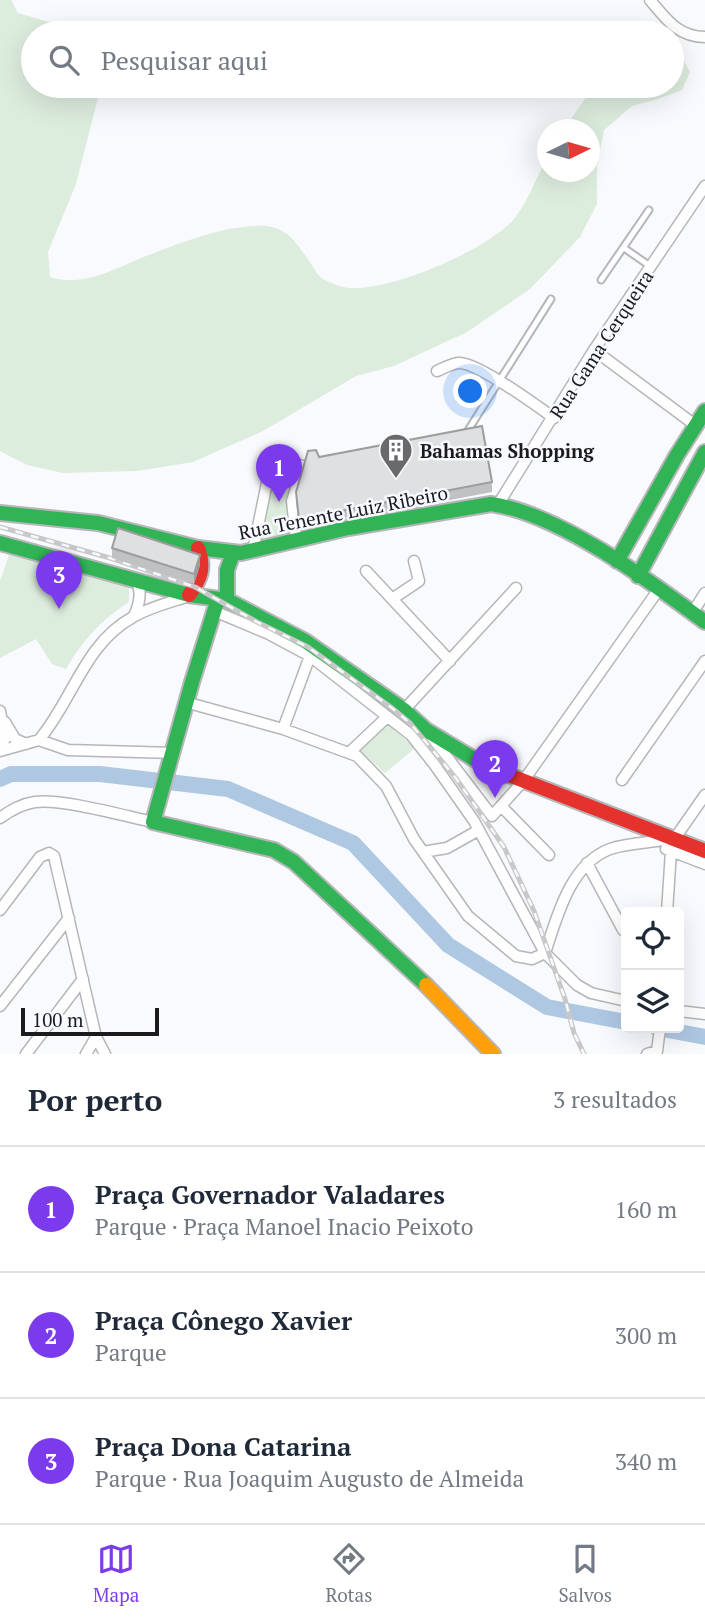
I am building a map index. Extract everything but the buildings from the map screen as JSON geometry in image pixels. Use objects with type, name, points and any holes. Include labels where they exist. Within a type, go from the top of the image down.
[{"type":"main road","points":[[617,561],[705,411]]},
{"type":"main road","points":[[638,576],[705,452]]},
{"type":"main road","name":"Rua Tenente Luiz Ribeiro","points":[[0,513],[122,527],[198,548],[233,553],[253,551],[296,538],[499,503],[537,516],[617,561],[699,617]]},
{"type":"main road","points":[[1,547],[136,580],[219,604],[305,641],[404,710],[426,730],[484,765],[673,844],[705,851]]},
{"type":"main road","points":[[189,595],[204,570],[198,548]]},
{"type":"main road","points":[[233,553],[186,702],[153,822],[274,850],[294,862],[406,964],[493,1054]]},
{"type":"main road","points":[[189,595],[210,589],[227,570]]},
{"type":"street","points":[[650,0],[668,21]]},
{"type":"street","points":[[684,33],[705,37]]},
{"type":"street","name":"Rua Gama Cerqueira","points":[[499,503],[594,351],[705,186]]},
{"type":"street","points":[[594,351],[695,425]]},
{"type":"street","points":[[438,371],[462,363],[500,382],[554,418]]},
{"type":"street","points":[[253,551],[272,458],[303,466],[292,501],[296,538]]},
{"type":"street","points":[[392,599],[419,581],[414,561]]},
{"type":"street","points":[[366,571],[450,661]]},
{"type":"street","points":[[134,616],[140,604],[139,585],[136,580]]},
{"type":"street","points":[[404,710],[516,588]]},
{"type":"street","points":[[426,730],[492,816],[524,780],[659,589]]},
{"type":"street","points":[[699,617],[705,593]]},
{"type":"street","points":[[0,751],[38,740],[54,722],[100,642],[134,616],[189,595]]},
{"type":"street","points":[[219,604],[310,656],[411,735],[479,830],[545,953],[577,985],[592,993],[621,1000]]},
{"type":"street","points":[[284,729],[310,656]]},
{"type":"street","points":[[622,780],[705,661]]},
{"type":"street","points":[[186,702],[284,729],[350,752],[386,786],[423,852],[468,916],[516,956],[532,959],[545,953],[566,894],[587,863],[610,849],[649,843],[673,844],[705,864]]},
{"type":"street","points":[[1,715],[15,739],[26,744]]},
{"type":"street","points":[[0,746],[5,739],[1,715]]},
{"type":"street","points":[[350,752],[387,717]]},
{"type":"street","points":[[54,722],[55,740],[68,750]]},
{"type":"street","points":[[38,740],[68,750],[172,760]]},
{"type":"street","points":[[667,907],[673,844],[705,795]]},
{"type":"street","points":[[0,818],[16,807],[36,801],[153,822]]},
{"type":"street","points":[[501,806],[549,855]]},
{"type":"street","points":[[423,852],[447,848],[479,830]]},
{"type":"street","points":[[0,910],[40,857],[49,853],[55,860],[96,1037],[104,1054]]},
{"type":"street","points":[[587,863],[621,926]]},
{"type":"street","points":[[0,1006],[69,918]]},
{"type":"street","points":[[26,1054],[83,979]]},
{"type":"street","points":[[684,1012],[705,1014]]},
{"type":"street","points":[[646,1054],[656,1052],[659,1033]]},
{"type":"street","points":[[86,1054],[96,1037]]},
{"type":"lane","points":[[601,280],[649,210]]},
{"type":"lane","points":[[624,248],[650,267]]},
{"type":"lane","points":[[467,432],[551,299]]},
{"type":"green space","points":[[0,0],[11,0],[18,13],[45,21],[21,21],[21,98],[98,98],[76,184],[48,252],[50,277],[62,280],[86,279],[205,235],[231,229],[267,226],[291,237],[320,277],[350,288],[368,287],[413,276],[483,243],[514,219],[537,178],[537,182],[597,182],[597,204],[580,237],[530,289],[467,332],[394,366],[356,376],[263,431],[193,462],[137,471],[63,473],[27,465],[0,451]]},
{"type":"green space","points":[[684,61],[690,72],[684,86]]},
{"type":"green space","points":[[586,98],[661,98],[632,106],[604,130],[600,151],[600,119],[571,119]]},
{"type":"green space","points":[[275,462],[297,467],[289,510],[294,534],[258,539]]},
{"type":"green space","points":[[9,555],[129,584],[129,602],[93,631],[66,669],[52,664],[36,639],[0,658],[0,581]]},
{"type":"green space","points":[[387,723],[415,748],[385,773],[359,750]]},
{"type":"waterway","points":[[0,779],[11,774],[100,774],[228,789],[353,843],[448,945],[547,1007],[621,1021]]},
{"type":"waterway","points":[[684,1033],[705,1037]]},
{"type":"railway","points":[[0,527],[110,558],[195,587],[308,647],[410,723],[455,777],[504,847],[534,911],[574,1033],[584,1054]]},
{"type":"traffic: fast","points":[[617,561],[705,411]]},
{"type":"traffic: fast","points":[[638,576],[705,452]]},
{"type":"traffic: fast","points":[[0,513],[98,523],[198,548],[241,553],[348,528],[491,504],[545,520],[574,534],[631,569],[705,622]]},
{"type":"traffic: fast","points":[[0,543],[189,595],[227,600],[305,641],[404,710],[426,730],[496,770]]},
{"type":"traffic: fast","points":[[227,600],[227,570],[233,553]]},
{"type":"traffic: fast","points":[[218,599],[153,822],[274,850],[294,862],[426,985]]},
{"type":"traffic: slow","points":[[426,985],[493,1054]]},
{"type":"traffic: jam","points":[[189,595],[201,573],[198,548]]},
{"type":"traffic: jam","points":[[496,770],[705,851]]},
{"type":"place","name":"Bahamas Shopping","points":[[396,480]]},
{"type":"place","name":"Praça Governador Valadares","points":[[279,502]]},
{"type":"place","name":"Praça Dona Catarina","points":[[59,609]]},
{"type":"place","name":"Praça Cônego Xavier","points":[[495,798]]}]
